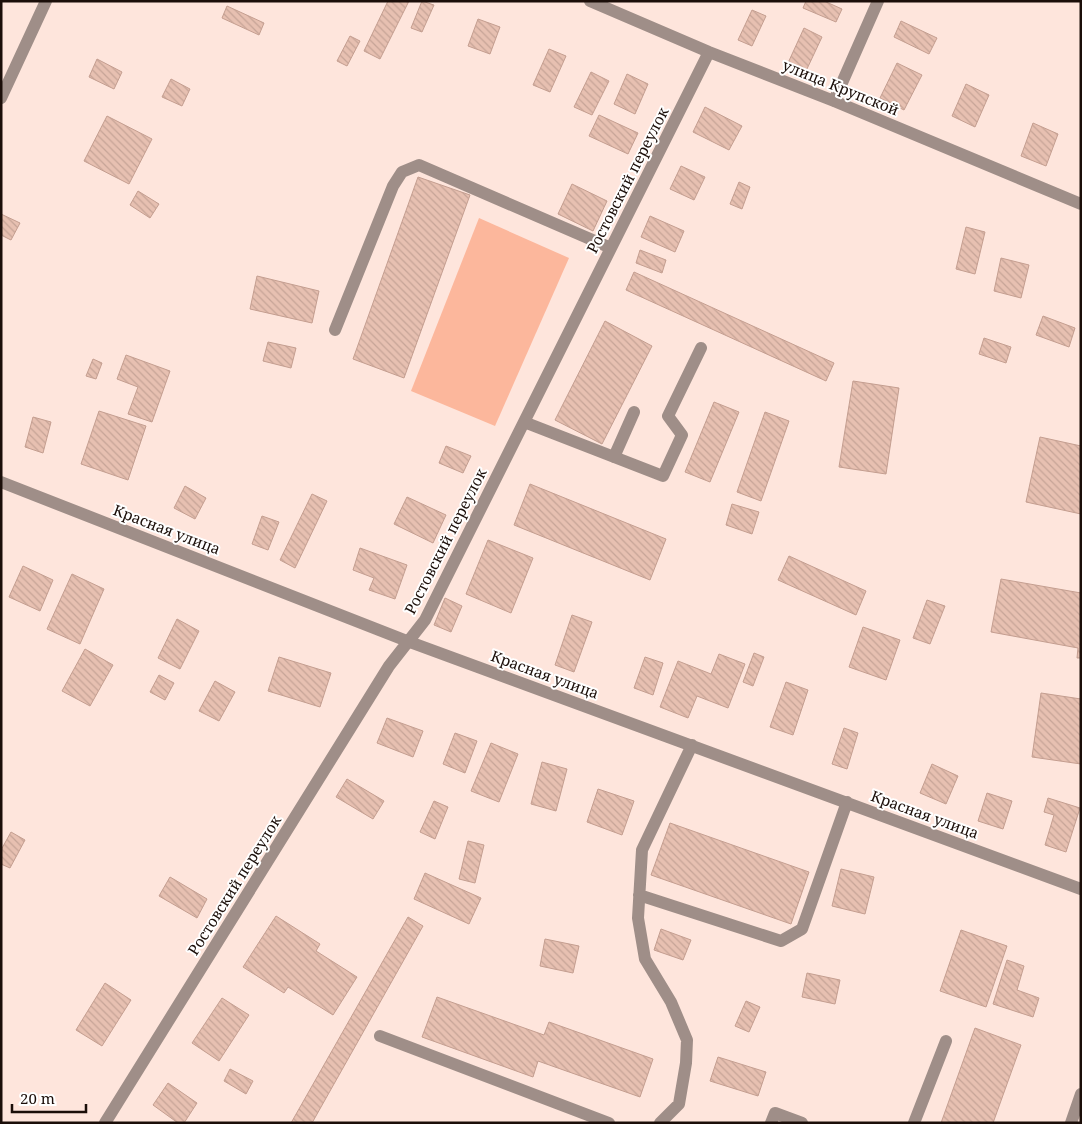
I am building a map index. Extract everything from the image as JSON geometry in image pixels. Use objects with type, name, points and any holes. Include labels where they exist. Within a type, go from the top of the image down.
[{"type":"street","points":[[1,98],[46,1]]},
{"type":"street","name":"улица Крупской","points":[[590,1],[709,52],[834,101],[1081,204]]},
{"type":"street","points":[[834,101],[878,1]]},
{"type":"street","name":"Ростовский переулок","points":[[106,1123],[384,675],[425,620],[709,52]]},
{"type":"street","points":[[334,330],[393,186],[402,172],[419,165],[611,248]]},
{"type":"street","points":[[524,422],[663,476],[682,435],[668,416],[700,348]]},
{"type":"street","points":[[614,456],[634,412]]},
{"type":"street","name":"Красная улица","points":[[1,482],[407,642],[1081,889]]},
{"type":"street","points":[[660,1123],[679,1104],[686,1063],[687,1040],[671,1002],[645,959],[638,918],[638,895],[642,850],[692,745]]},
{"type":"street","points":[[638,895],[781,941],[802,929],[847,802]]},
{"type":"street","points":[[380,1036],[609,1123]]},
{"type":"street","points":[[914,1123],[946,1041]]},
{"type":"street","points":[[1071,1123],[1081,1094]]},
{"type":"street","points":[[771,1123],[775,1113],[802,1123]]},
{"type":"shaded area","points":[[479,218],[569,258],[495,426],[411,391]]},
{"type":"building","points":[[388,1],[409,1],[380,59],[364,51]]},
{"type":"building","points":[[422,1],[434,5],[422,32],[411,28]]},
{"type":"building","points":[[806,1],[824,1],[842,9],[836,22],[803,8]]},
{"type":"building","points":[[227,6],[264,23],[259,35],[222,18]]},
{"type":"building","points":[[752,10],[766,16],[752,46],[738,40]]},
{"type":"building","points":[[478,19],[500,27],[490,54],[468,46]]},
{"type":"building","points":[[901,21],[937,38],[929,54],[894,37]]},
{"type":"building","points":[[804,28],[822,37],[806,71],[788,63]]},
{"type":"building","points":[[350,36],[360,41],[347,66],[337,61]]},
{"type":"building","points":[[549,49],[566,56],[550,92],[533,85]]},
{"type":"building","points":[[97,59],[122,72],[114,89],[89,77]]},
{"type":"building","points":[[897,63],[922,75],[904,110],[880,98]]},
{"type":"building","points":[[591,72],[609,81],[592,115],[574,107]]},
{"type":"building","points":[[627,74],[648,84],[635,114],[614,104]]},
{"type":"building","points":[[171,79],[190,89],[182,106],[162,97]]},
{"type":"building","points":[[966,84],[989,95],[975,127],[952,116]]},
{"type":"building","points":[[705,107],[742,126],[729,150],[693,132]]},
{"type":"building","points":[[599,115],[638,133],[628,154],[589,136]]},
{"type":"building","points":[[107,116],[152,139],[129,184],[84,161]]},
{"type":"building","points":[[1033,123],[1058,134],[1046,166],[1021,156]]},
{"type":"building","points":[[681,166],[705,177],[694,200],[670,189]]},
{"type":"building","points":[[418,177],[470,195],[404,378],[353,359]]},
{"type":"building","points":[[739,182],[750,187],[742,209],[730,204]]},
{"type":"building","points":[[572,184],[607,201],[593,231],[558,214]]},
{"type":"building","points":[[138,191],[159,204],[150,218],[130,205]]},
{"type":"building","points":[[1,214],[20,223],[11,240],[1,235]]},
{"type":"building","points":[[650,216],[684,231],[675,252],[641,237]]},
{"type":"building","points":[[966,227],[985,232],[975,274],[956,269]]},
{"type":"building","points":[[640,250],[666,260],[662,273],[636,263]]},
{"type":"building","points":[[1001,258],[1029,265],[1021,298],[994,291]]},
{"type":"building","points":[[634,272],[834,363],[826,381],[626,290]]},
{"type":"building","points":[[257,276],[319,291],[312,323],[250,309]]},
{"type":"building","points":[[1043,316],[1075,328],[1069,347],[1036,335]]},
{"type":"building","points":[[605,321],[652,346],[602,444],[555,420]]},
{"type":"building","points":[[984,338],[1011,347],[1006,363],[979,354]]},
{"type":"building","points":[[268,342],[296,348],[291,368],[263,361]]},
{"type":"building","points":[[126,355],[170,371],[152,422],[128,414],[138,387],[117,379]]},
{"type":"building","points":[[93,359],[102,363],[96,379],[86,376]]},
{"type":"building","points":[[853,381],[899,388],[886,474],[839,467]]},
{"type":"building","points":[[714,402],[739,412],[710,482],[685,472]]},
{"type":"building","points":[[99,411],[146,426],[128,480],[81,464]]},
{"type":"building","points":[[765,412],[789,421],[761,501],[737,492]]},
{"type":"building","points":[[33,417],[51,422],[43,453],[25,447]]},
{"type":"building","points":[[1040,437],[1081,446],[1081,514],[1026,502]]},
{"type":"building","points":[[446,446],[471,456],[463,473],[439,463]]},
{"type":"building","points":[[530,484],[666,539],[650,580],[514,525]]},
{"type":"building","points":[[185,486],[206,498],[195,519],[174,508]]},
{"type":"building","points":[[312,494],[327,501],[295,568],[280,560]]},
{"type":"building","points":[[407,497],[446,515],[433,543],[394,524]]},
{"type":"building","points":[[732,504],[759,512],[752,534],[726,525]]},
{"type":"building","points":[[262,516],[279,522],[268,550],[252,544]]},
{"type":"building","points":[[488,540],[533,558],[511,613],[466,594]]},
{"type":"building","points":[[360,548],[407,565],[395,599],[369,590],[374,578],[353,570]]},
{"type":"building","points":[[789,556],[866,591],[856,615],[778,580]]},
{"type":"building","points":[[23,566],[53,580],[40,611],[9,597]]},
{"type":"building","points":[[72,574],[104,589],[80,644],[47,629]]},
{"type":"building","points":[[1001,579],[1081,593],[1081,658],[1077,658],[1078,648],[991,632]]},
{"type":"building","points":[[445,598],[462,606],[451,632],[434,625]]},
{"type":"building","points":[[927,600],[945,606],[930,644],[913,638]]},
{"type":"building","points":[[572,615],[592,622],[574,672],[555,665]]},
{"type":"building","points":[[177,619],[199,631],[180,669],[158,658]]},
{"type":"building","points":[[863,627],[900,640],[886,680],[849,667]]},
{"type":"building","points":[[85,649],[113,665],[90,706],[62,691]]},
{"type":"building","points":[[754,653],[764,657],[753,686],[743,682]]},
{"type":"building","points":[[719,654],[745,664],[728,708],[697,696],[688,718],[660,707],[678,661],[711,674]]},
{"type":"building","points":[[279,657],[331,673],[320,707],[268,691]]},
{"type":"building","points":[[645,657],[663,663],[653,695],[634,688]]},
{"type":"building","points":[[159,675],[174,683],[165,700],[150,692]]},
{"type":"building","points":[[215,681],[235,692],[219,721],[199,711]]},
{"type":"building","points":[[786,682],[808,690],[793,735],[770,727]]},
{"type":"building","points":[[1041,693],[1081,699],[1081,764],[1032,757]]},
{"type":"building","points":[[387,718],[423,731],[413,757],[377,743]]},
{"type":"building","points":[[844,728],[858,733],[847,769],[832,764]]},
{"type":"building","points":[[455,733],[477,741],[465,773],[443,764]]},
{"type":"building","points":[[491,743],[518,754],[499,802],[471,791]]},
{"type":"building","points":[[542,762],[567,769],[556,811],[531,804]]},
{"type":"building","points":[[932,764],[958,776],[946,804],[920,793]]},
{"type":"building","points":[[347,779],[384,801],[373,819],[336,797]]},
{"type":"building","points":[[598,789],[634,801],[622,835],[587,822]]},
{"type":"building","points":[[987,793],[1012,801],[1003,829],[978,821]]},
{"type":"building","points":[[1048,798],[1080,808],[1066,852],[1045,845],[1054,815],[1044,812]]},
{"type":"building","points":[[434,801],[448,807],[435,839],[420,832]]},
{"type":"building","points":[[670,823],[809,872],[791,924],[651,875]]},
{"type":"building","points":[[11,832],[25,840],[10,868],[1,864],[1,850]]},
{"type":"building","points":[[468,841],[484,845],[475,883],[459,879]]},
{"type":"building","points":[[841,869],[874,877],[865,914],[832,906]]},
{"type":"building","points":[[425,873],[481,898],[469,924],[414,899]]},
{"type":"building","points":[[170,877],[207,899],[197,918],[159,896]]},
{"type":"building","points":[[276,916],[320,944],[316,951],[357,977],[333,1015],[288,987],[284,993],[243,967]]},
{"type":"building","points":[[408,917],[423,926],[312,1123],[291,1123]]},
{"type":"building","points":[[661,929],[691,940],[683,960],[654,950]]},
{"type":"building","points":[[961,930],[1007,946],[986,1007],[940,991]]},
{"type":"building","points":[[545,939],[579,946],[573,973],[540,966]]},
{"type":"building","points":[[1007,960],[1024,966],[1017,990],[1039,998],[1033,1017],[993,1004]]},
{"type":"building","points":[[807,973],[840,980],[835,1004],[802,997]]},
{"type":"building","points":[[105,983],[131,1000],[102,1046],[76,1030]]},
{"type":"building","points":[[437,997],[544,1035],[549,1022],[653,1059],[640,1097],[538,1061],[533,1077],[422,1037]]},
{"type":"building","points":[[222,998],[249,1015],[219,1061],[192,1043]]},
{"type":"building","points":[[746,1001],[760,1007],[749,1032],[735,1026]]},
{"type":"building","points":[[975,1028],[1021,1045],[993,1123],[941,1123]]},
{"type":"building","points":[[718,1057],[766,1072],[758,1096],[710,1081]]},
{"type":"building","points":[[230,1069],[253,1081],[246,1094],[224,1081]]},
{"type":"building","points":[[168,1083],[197,1103],[184,1123],[178,1123],[153,1105]]}]
